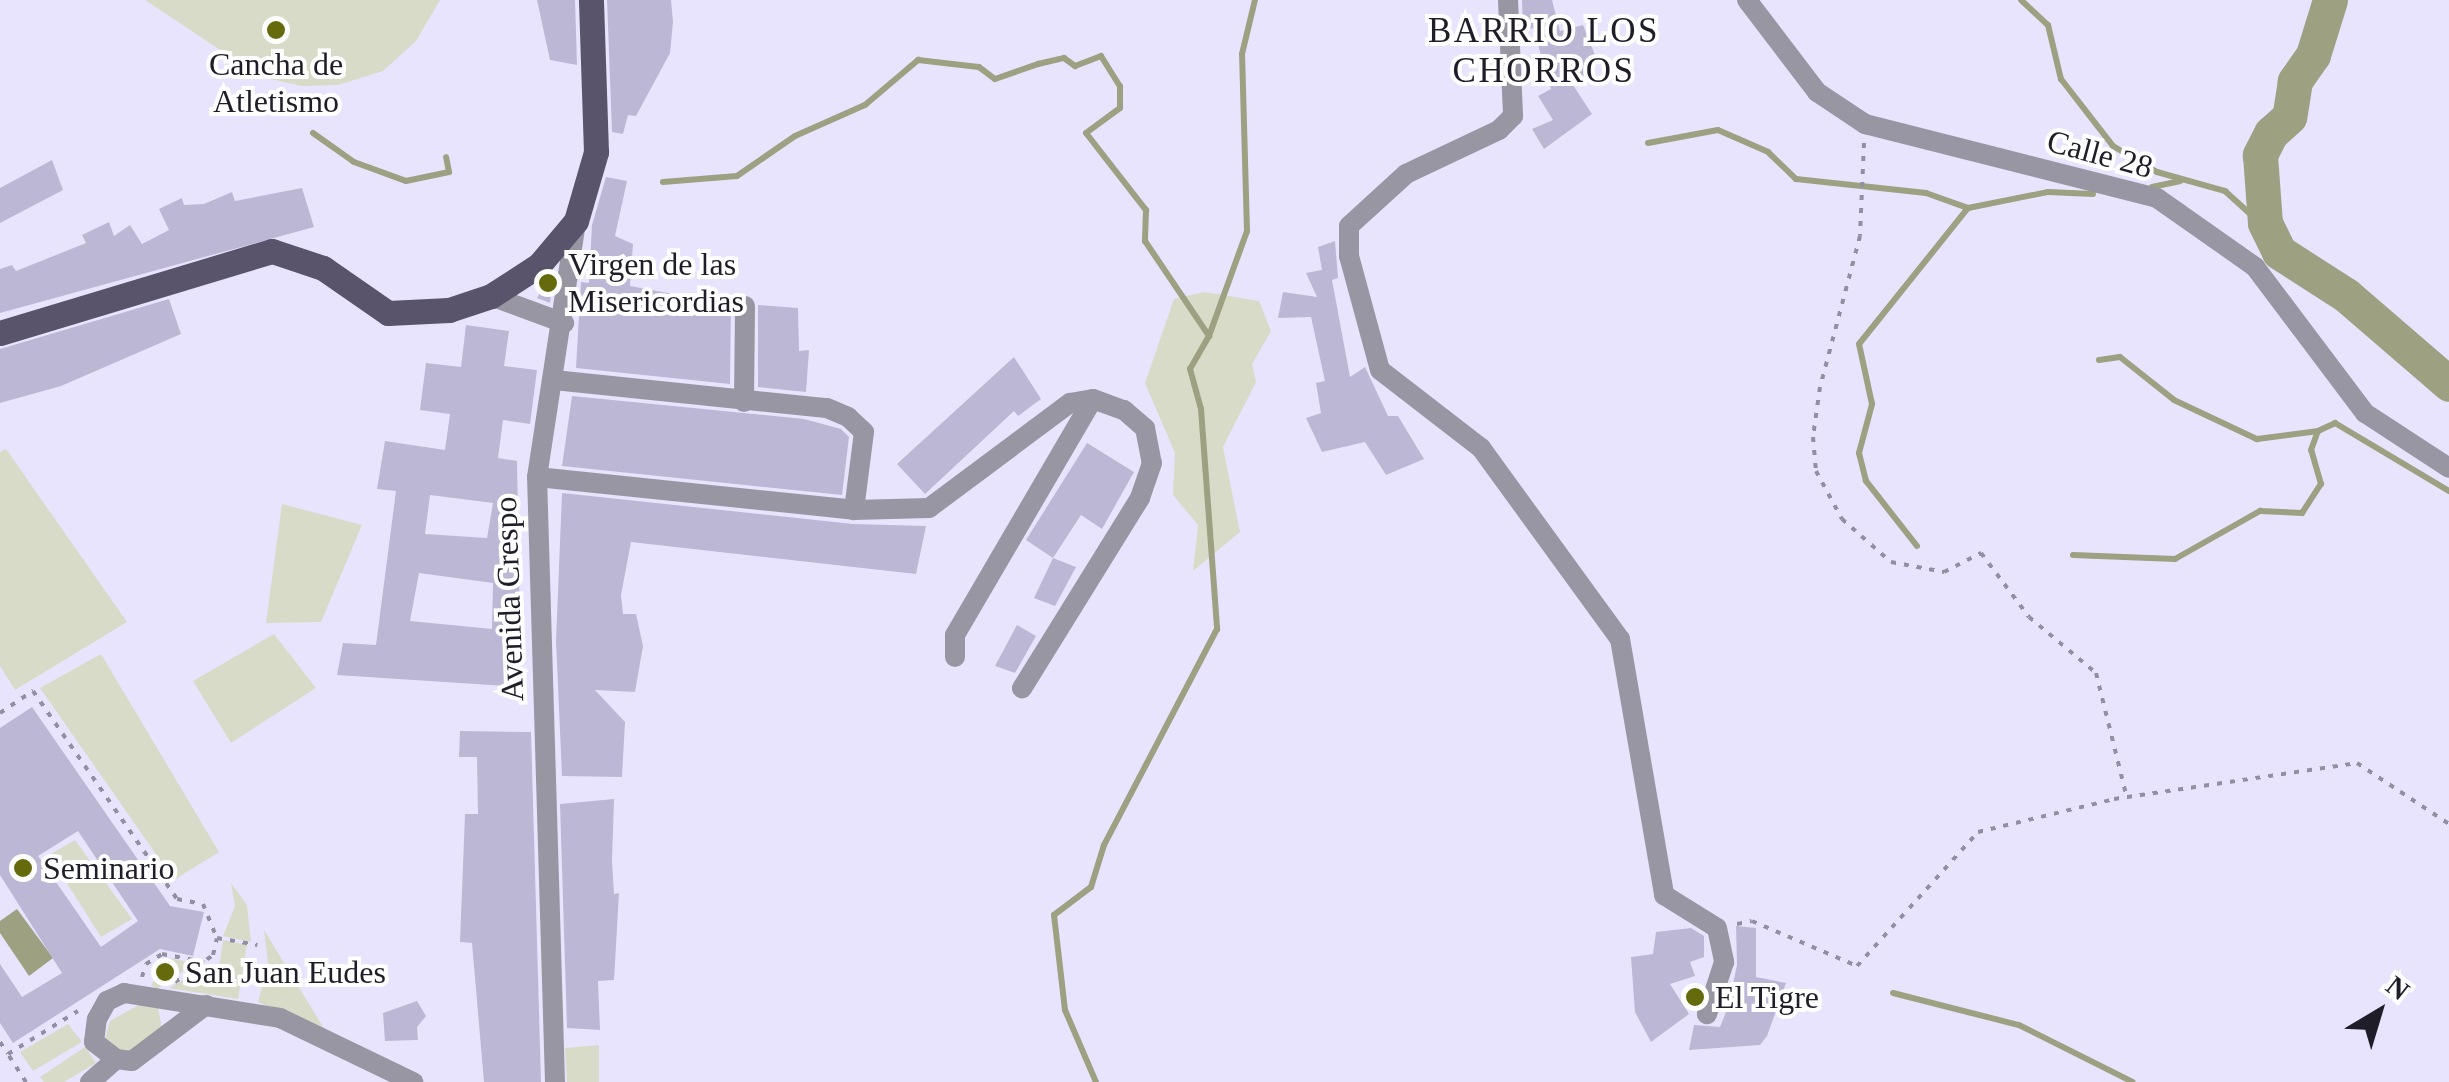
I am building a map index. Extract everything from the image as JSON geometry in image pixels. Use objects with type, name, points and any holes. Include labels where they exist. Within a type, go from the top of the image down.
[{"type":"main road","name":"Avenida Crespo","points":[[576,221],[596,152],[591,0]]},
{"type":"main road","points":[[0,332],[272,251],[323,268],[388,313],[449,310],[492,296],[538,266],[576,221]]},
{"type":"street","points":[[1508,0],[1514,116],[1500,130],[1406,174],[1349,226],[1361,318],[1380,370],[1482,448],[1620,639],[1664,895],[1717,928],[1724,962],[1708,1014]]},
{"type":"street","name":"Calle 28","points":[[1748,0],[1817,92],[1865,124],[2157,198],[2255,266],[2366,413],[2449,468]]},
{"type":"street","name":"Avenida Crespo","points":[[556,1082],[537,477],[564,323],[576,221]]},
{"type":"street","points":[[492,296],[564,323]]},
{"type":"street","points":[[744,402],[745,306]]},
{"type":"street","points":[[554,380],[827,408],[864,432],[854,510]]},
{"type":"street","points":[[537,477],[854,510],[929,508],[1042,420],[1070,403],[1093,399],[1124,410],[1145,428],[1152,462],[1140,498],[1022,688]]},
{"type":"street","points":[[955,658],[955,635],[1093,399]]},
{"type":"street","points":[[206,1005],[132,1061],[116,1059],[94,1042],[96,1020],[107,1001],[124,993],[154,995],[280,1018],[412,1082]]},
{"type":"street","points":[[90,1082],[116,1059]]},
{"type":"path","points":[[1865,124],[1860,236],[1820,387],[1812,437],[1816,470],[1842,520],[1890,562],[1944,572],[1981,553],[2028,617],[2096,674],[2126,798]]},
{"type":"path","points":[[0,712],[33,691],[178,900],[203,904],[217,938]]},
{"type":"path","points":[[1717,928],[1752,920],[1856,966],[1978,832],[2126,798],[2357,763],[2406,790],[2449,824]]},
{"type":"path","points":[[217,938],[257,946]]},
{"type":"path","points":[[154,995],[204,962],[217,938]]},
{"type":"path","points":[[124,993],[162,954],[204,962]]},
{"type":"path","points":[[8,1054],[85,1007],[96,1020]]},
{"type":"path","points":[[0,1042],[26,1082]]},
{"type":"shaded area","points":[[145,0],[440,0],[416,41],[383,71],[338,85],[302,86],[261,77]]},
{"type":"shaded area","points":[[1204,292],[1259,301],[1271,331],[1252,364],[1256,382],[1223,447],[1240,532],[1193,571],[1198,525],[1173,495],[1175,453],[1145,383],[1174,299]]},
{"type":"shaded area","points":[[6,449],[127,622],[15,690],[0,666],[0,452]]},
{"type":"shaded area","points":[[282,504],[362,525],[321,622],[266,623]]},
{"type":"shaded area","points":[[274,634],[316,688],[231,743],[193,681]]},
{"type":"shaded area","points":[[101,654],[219,852],[174,880],[40,688]]},
{"type":"shaded area","points":[[75,840],[132,919],[101,937],[49,855]]},
{"type":"shaded area","points":[[231,883],[247,905],[251,942],[223,936],[235,906]]},
{"type":"shaded area","points":[[17,909],[53,958],[29,976],[0,933],[0,921]]},
{"type":"shaded area","points":[[264,930],[328,1035],[258,1002],[268,963]]},
{"type":"shaded area","points":[[223,940],[247,945],[238,999],[169,988],[206,967],[219,967]]},
{"type":"shaded area","points":[[168,958],[195,963],[157,989],[151,985],[157,977],[152,967]]},
{"type":"shaded area","points":[[142,1003],[158,1007],[162,1029],[126,1055],[104,1043],[110,1021]]},
{"type":"shaded area","points":[[68,1024],[82,1042],[33,1071],[20,1052]]},
{"type":"shaded area","points":[[599,1045],[599,1082],[567,1082],[565,1048]]},
{"type":"shaded area","points":[[85,1047],[96,1063],[64,1082],[44,1082],[40,1077]]},
{"type":"building","points":[[537,0],[575,0],[577,65],[550,60]]},
{"type":"building","points":[[607,0],[671,0],[670,53],[636,116],[628,115],[623,134],[612,132]]},
{"type":"building","points":[[1522,0],[1552,0],[1560,31],[1583,25],[1597,60],[1588,74],[1569,79],[1592,114],[1544,149],[1532,129],[1553,120],[1538,96],[1551,89],[1533,28],[1523,31]]},
{"type":"building","points":[[52,160],[63,190],[0,223],[0,188]]},
{"type":"building","points":[[606,177],[627,181],[615,236],[633,244],[630,286],[731,305],[730,384],[576,368],[581,282],[589,283],[592,225]]},
{"type":"building","points":[[302,188],[314,227],[0,313],[0,269],[12,265],[16,271],[86,243],[82,235],[109,222],[114,236],[130,225],[142,244],[169,230],[159,209],[182,198],[184,205],[204,204],[232,192],[235,201]]},
{"type":"building","points":[[1335,241],[1338,278],[1332,280],[1350,377],[1365,367],[1388,416],[1398,416],[1424,459],[1386,475],[1365,442],[1322,452],[1306,418],[1321,413],[1316,383],[1325,381],[1311,317],[1278,318],[1283,292],[1317,297],[1306,273],[1322,270],[1318,247]]},
{"type":"building","points":[[549,278],[553,278],[550,303],[537,298]]},
{"type":"building","points":[[169,299],[181,334],[61,386],[0,403],[0,349]]},
{"type":"building","points":[[758,305],[798,308],[799,351],[809,350],[806,392],[758,387]]},
{"type":"building","points":[[466,325],[509,331],[504,366],[537,370],[530,424],[503,420],[498,458],[517,461],[521,687],[337,675],[343,643],[376,645],[396,491],[377,489],[385,441],[445,450],[450,414],[420,410],[426,363],[461,367]],"holes":[[[430,495],[493,503],[487,538],[425,534]],[[419,573],[493,583],[492,629],[410,621]]]},
{"type":"building","points":[[1014,357],[1041,399],[1018,416],[1014,411],[925,494],[897,464]]},
{"type":"building","points":[[572,396],[804,419],[841,429],[849,437],[842,495],[562,466]]},
{"type":"building","points":[[1087,443],[1134,472],[1102,529],[1081,515],[1053,558],[1026,540]]},
{"type":"building","points":[[562,493],[853,524],[926,526],[916,574],[631,542],[621,595],[623,614],[636,614],[643,646],[635,692],[595,690],[625,722],[622,777],[562,776],[556,641]]},
{"type":"building","points":[[1053,558],[1076,567],[1055,606],[1034,598]]},
{"type":"building","points":[[1017,625],[1036,636],[1015,673],[995,666]]},
{"type":"building","name":"Seminario","points":[[32,707],[170,906],[204,912],[193,956],[160,949],[13,1043],[0,1023],[0,964],[22,997],[62,973],[0,875],[0,728]],"holes":[[[78,831],[138,921],[101,947],[38,856]]]},
{"type":"building","points":[[460,731],[531,732],[541,1082],[484,1082],[472,943],[460,942],[465,814],[478,814],[477,757],[459,757]]},
{"type":"building","points":[[614,799],[612,861],[614,894],[619,893],[614,980],[598,981],[600,1030],[567,1028],[560,804]]},
{"type":"building","points":[[1736,926],[1756,928],[1756,977],[1786,983],[1767,1036],[1760,1045],[1689,1050],[1694,1025],[1720,1027],[1728,1007],[1737,965]]},
{"type":"building","points":[[1691,928],[1704,936],[1704,957],[1690,962],[1695,976],[1670,984],[1689,1014],[1651,1042],[1635,1012],[1631,957],[1653,954],[1656,932]]},
{"type":"building","points":[[417,1001],[426,1016],[417,1027],[418,1040],[385,1041],[383,1013]]},
{"type":"waterway","points":[[1209,336],[1247,231],[1242,54],[1255,0]]},
{"type":"waterway","points":[[2021,0],[2048,25],[2061,79],[2113,146],[2157,172],[2225,191],[2269,231]]},
{"type":"waterway","points":[[2330,0],[2313,55],[2295,81],[2289,117],[2271,133],[2260,155],[2265,223],[2279,252],[2346,295],[2449,384]]},
{"type":"waterway","points":[[663,182],[737,176],[795,136],[865,105],[918,60],[979,67],[995,79],[1064,58],[1075,66],[1101,56],[1120,86],[1120,108],[1086,133],[1146,210],[1145,241],[1209,336],[1190,369],[1201,409],[1217,629],[1104,845],[1091,887],[1054,915],[1065,1010],[1096,1082]]},
{"type":"waterway","points":[[1648,143],[1718,130],[1768,152],[1796,179],[1926,193],[1968,208]]},
{"type":"waterway","points":[[313,133],[354,162],[406,181],[449,172],[446,157]]},
{"type":"waterway","points":[[2152,187],[2180,181]]},
{"type":"waterway","points":[[1917,546],[1866,481],[1859,453],[1872,404],[1859,344],[1968,208],[2048,192],[2093,194]]},
{"type":"waterway","points":[[2099,360],[2120,357],[2174,400],[2257,439],[2318,431]]},
{"type":"waterway","points":[[2073,555],[2175,559],[2260,511],[2302,513],[2321,484],[2311,450],[2318,431],[2335,423],[2449,491]]},
{"type":"waterway","points":[[1893,993],[2019,1025],[2133,1082]]},
{"type":"place","name":"Cancha de Atletismo","points":[[276,30]]},
{"type":"place","name":"Virgen de las Misericordias","points":[[548,283]]},
{"type":"place","name":"Seminario","points":[[23,868]]},
{"type":"place","name":"San Juan Eudes","points":[[165,972]]},
{"type":"place","name":"El Tigre","points":[[1695,997]]},
{"type":"district","name":"BARRIO LOS CHORROS","points":[[1544,51]]}]
